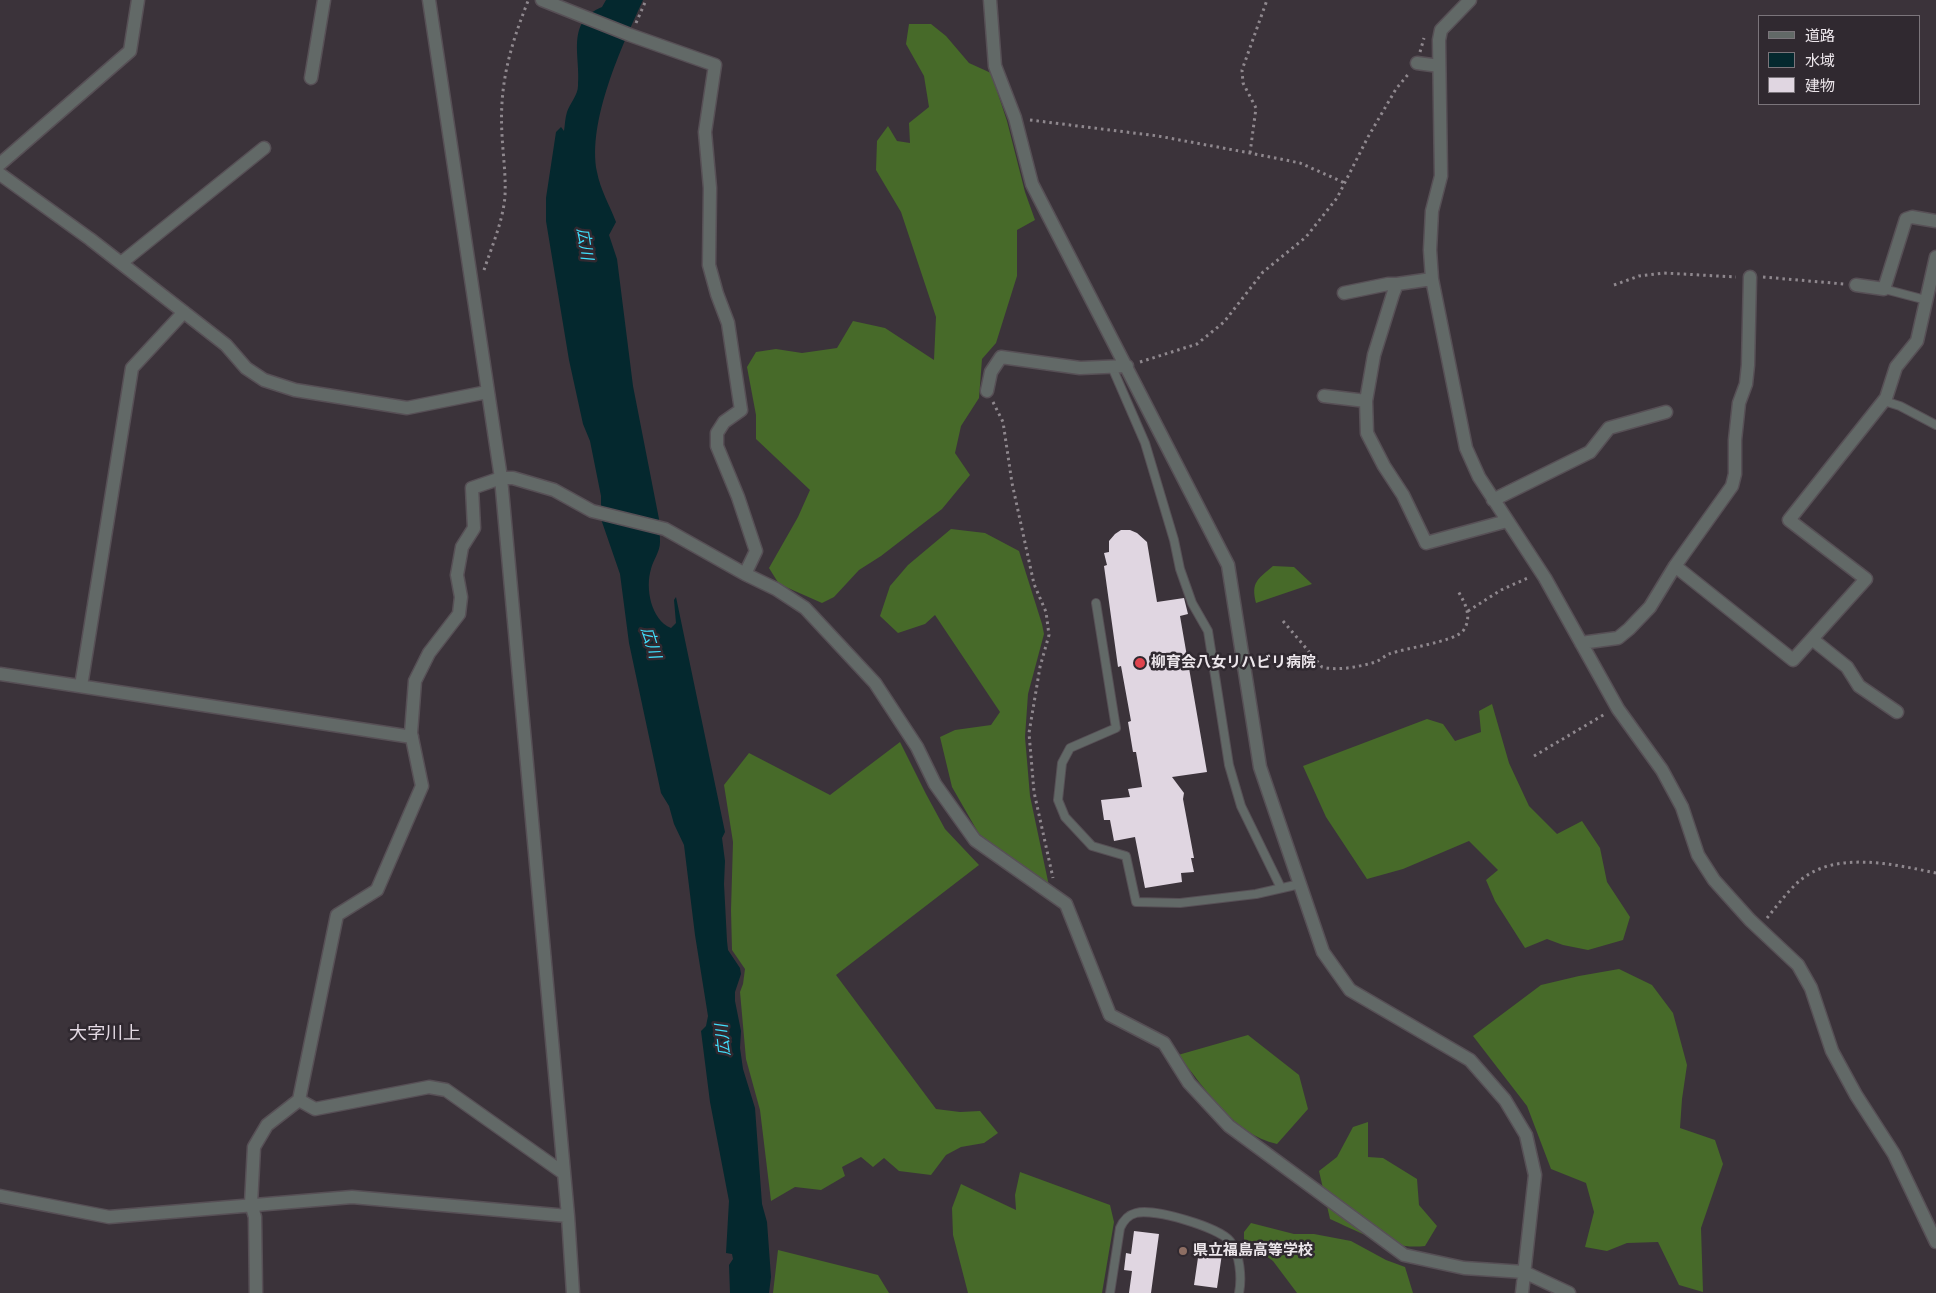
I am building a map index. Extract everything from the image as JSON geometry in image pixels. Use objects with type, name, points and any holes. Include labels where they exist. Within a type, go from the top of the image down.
[{"type":"street","points":[[0,164],[130,51],[138,0]]},
{"type":"street","points":[[311,78],[324,0]]},
{"type":"street","points":[[429,0],[501,478],[562,1172],[568,1216],[573,1293]]},
{"type":"street","points":[[542,0],[630,35],[715,65],[705,132],[710,188],[709,265],[728,323],[741,410],[724,422],[717,433],[717,446],[738,497],[756,551],[745,574]]},
{"type":"street","points":[[990,0],[995,66],[1015,118],[1032,184],[1228,565],[1260,767],[1323,952],[1350,990],[1470,1060],[1505,1100],[1526,1135],[1535,1175],[1522,1293]]},
{"type":"street","points":[[1470,0],[1441,30],[1439,40],[1441,176],[1432,211],[1430,250],[1432,279],[1466,448],[1479,476],[1540,572],[1616,706],[1662,770],[1682,807],[1698,855],[1714,880],[1758,928],[1798,965],[1806,980],[1832,1051],[1856,1095],[1894,1154],[1936,1242]]},
{"type":"street","points":[[1418,63],[1439,66]]},
{"type":"street","points":[[120,262],[264,148]]},
{"type":"street","points":[[0,174],[120,262],[226,345],[246,368],[264,380],[295,390],[407,408],[487,392]]},
{"type":"street","points":[[1856,285],[1884,289],[1906,219],[1912,217],[1936,221]]},
{"type":"street","points":[[1675,566],[1793,660],[1866,580],[1789,520],[1884,401],[1896,367],[1917,341],[1936,257]]},
{"type":"street","points":[[1581,643],[1618,638],[1650,607],[1675,566],[1732,486],[1735,474],[1735,440],[1739,404],[1746,384],[1748,365],[1750,277]]},
{"type":"street","points":[[1344,293],[1388,284],[1432,279]]},
{"type":"street","points":[[1397,284],[1374,355],[1366,402],[1367,433],[1384,466],[1403,495],[1426,543],[1507,521]]},
{"type":"street","points":[[81,686],[132,368],[184,312]]},
{"type":"street","points":[[987,391],[991,372],[1001,356],[1080,368],[1126,366]]},
{"type":"street","points":[[1324,396],[1366,402]]},
{"type":"street","points":[[1494,500],[1590,452],[1609,428],[1666,412]]},
{"type":"street","points":[[256,1293],[255,1217],[251,1204],[254,1147],[268,1125],[299,1100],[337,915],[377,890],[422,786],[412,738],[415,681],[429,653],[459,614],[460,597],[457,575],[462,547],[474,528],[472,488],[501,478],[513,478],[554,490],[592,511],[665,529],[745,574],[776,589],[805,608],[875,683],[917,747],[934,784],[975,840],[1066,904],[1110,1015],[1164,1043],[1189,1082],[1229,1126],[1404,1255],[1464,1268],[1524,1272],[1570,1293]]},
{"type":"street","points":[[1812,639],[1847,667],[1859,686],[1898,712]]},
{"type":"street","points":[[0,674],[412,738]]},
{"type":"street","points":[[299,1100],[315,1109],[429,1087],[446,1090],[562,1172]]},
{"type":"street","points":[[0,1196],[109,1217],[352,1197],[568,1216]]},
{"type":"lane","points":[[1884,289],[1926,300]]},
{"type":"lane","points":[[1112,367],[1145,443],[1174,540],[1180,569],[1192,603],[1208,631],[1229,766],[1241,806],[1281,888]]},
{"type":"lane","points":[[1884,401],[1900,406],[1936,425]]},
{"type":"lane","points":[[1096,603],[1116,728],[1070,748],[1062,763],[1058,800],[1065,817],[1092,846],[1126,856],[1136,902],[1180,903],[1256,894],[1300,884]]},
{"type":"lane","points":[[1110,1293],[1120,1228],[1123,1221],[1129,1217],[1144,1212],[1159,1213],[1215,1230],[1229,1240],[1236,1249],[1241,1286],[1239,1293]]},
{"type":"path","points":[[484,272],[503,209],[505,196],[502,95],[505,67],[528,0]]},
{"type":"path","points":[[630,35],[646,0]]},
{"type":"path","points":[[1250,153],[1256,108],[1243,83],[1242,70],[1267,0]]},
{"type":"path","points":[[1126,366],[1196,344],[1224,322],[1263,272],[1306,236],[1337,198],[1368,137],[1396,89],[1418,63],[1427,30]]},
{"type":"path","points":[[1015,118],[1158,136],[1250,153],[1300,164],[1345,183]]},
{"type":"path","points":[[987,391],[1003,422],[1012,482],[1034,584],[1046,612],[1049,635],[1040,667],[1029,734],[1034,792],[1057,898]]},
{"type":"path","points":[[1467,611],[1501,590],[1540,572]]},
{"type":"path","points":[[1283,621],[1322,667],[1330,669],[1374,663],[1390,654],[1453,637],[1463,631],[1467,620],[1467,611],[1458,591]]},
{"type":"path","points":[[1534,756],[1567,738],[1616,706]]},
{"type":"path","points":[[1758,928],[1796,884],[1820,868],[1841,863],[1884,862],[1936,872]]},
{"type":"green space","points":[[909,24],[931,24],[946,36],[969,63],[991,73],[1007,121],[1025,192],[1035,220],[1017,230],[1017,276],[996,343],[982,359],[979,398],[961,426],[955,453],[970,475],[942,509],[881,556],[859,570],[834,597],[822,603],[779,584],[769,568],[798,517],[810,490],[756,439],[756,415],[747,367],[756,352],[776,349],[802,353],[837,348],[853,321],[885,328],[934,360],[936,317],[901,212],[876,170],[877,141],[888,126],[897,141],[910,143],[909,123],[929,107],[924,76],[906,44]]},
{"type":"green space","points":[[951,529],[985,533],[1019,551],[1042,624],[1044,634],[1028,694],[1025,737],[1030,796],[1049,886],[1017,865],[979,834],[952,787],[940,737],[955,730],[991,725],[1000,712],[935,615],[925,624],[898,633],[880,616],[890,586],[908,565]]},
{"type":"green space","points":[[1273,566],[1294,567],[1312,584],[1256,603],[1255,586]]},
{"type":"green space","points":[[1492,704],[1509,763],[1529,806],[1557,834],[1582,821],[1600,848],[1607,882],[1630,917],[1623,940],[1588,950],[1563,945],[1547,939],[1525,948],[1495,901],[1486,880],[1498,870],[1469,841],[1403,869],[1367,879],[1326,817],[1303,766],[1427,719],[1443,724],[1455,741],[1481,732],[1479,711]]},
{"type":"green space","points":[[900,742],[945,829],[979,865],[836,975],[936,1109],[960,1112],[980,1111],[998,1133],[984,1143],[961,1147],[946,1155],[931,1175],[899,1171],[884,1158],[873,1167],[861,1157],[842,1167],[845,1176],[821,1190],[795,1187],[771,1201],[760,1110],[746,1059],[740,992],[745,969],[732,950],[733,842],[724,785],[749,753],[830,795]]},
{"type":"green space","points":[[1619,969],[1652,985],[1673,1013],[1687,1065],[1680,1128],[1715,1140],[1723,1164],[1701,1228],[1703,1292],[1679,1285],[1658,1242],[1627,1243],[1607,1251],[1585,1247],[1594,1212],[1586,1183],[1551,1169],[1527,1106],[1473,1036],[1541,985]]},
{"type":"green space","points":[[1248,1035],[1299,1075],[1308,1109],[1277,1144],[1261,1139],[1233,1120],[1178,1055]]},
{"type":"green space","points":[[1368,1122],[1368,1157],[1383,1158],[1417,1179],[1419,1205],[1437,1226],[1425,1246],[1412,1247],[1388,1243],[1330,1219],[1319,1171],[1337,1157],[1353,1127]]},
{"type":"green space","points":[[1020,1172],[1110,1205],[1114,1222],[1102,1293],[968,1293],[953,1235],[952,1208],[961,1184],[1016,1210],[1015,1195]]},
{"type":"green space","points":[[1251,1223],[1294,1234],[1314,1234],[1351,1241],[1386,1260],[1405,1267],[1413,1293],[1297,1293],[1273,1261],[1244,1240],[1244,1232]]},
{"type":"green space","points":[[778,1250],[878,1275],[889,1293],[773,1293]]},
{"type":"water","name":"広川","points":[[606,0],[643,0],[608,84],[597,130],[595,152],[598,178],[616,222],[609,235],[617,259],[633,386],[659,519],[660,546],[649,577],[649,594],[654,611],[664,624],[671,628],[676,623],[674,600],[676,597],[725,832],[722,838],[725,861],[724,884],[727,941],[728,950],[740,968],[741,974],[735,992],[735,1001],[741,1031],[740,1048],[743,1069],[755,1108],[762,1204],[767,1222],[771,1277],[769,1293],[730,1293],[729,1265],[733,1259],[732,1254],[726,1253],[729,1201],[710,1102],[701,1031],[706,1026],[708,1016],[695,935],[684,845],[674,824],[669,806],[661,793],[629,643],[620,574],[601,519],[601,496],[590,441],[583,424],[569,360],[546,221],[546,198],[556,132],[561,127],[564,131],[567,112],[578,89],[577,41],[579,31],[583,21],[590,13],[602,7]]},
{"type":"building","points":[[1121,530],[1130,530],[1137,533],[1147,542],[1157,602],[1184,598],[1188,614],[1180,616],[1207,772],[1172,777],[1184,793],[1183,799],[1194,858],[1191,858],[1194,872],[1181,873],[1182,882],[1145,888],[1135,837],[1114,841],[1110,820],[1104,820],[1101,800],[1130,797],[1128,789],[1142,787],[1136,752],[1133,752],[1128,722],[1131,721],[1121,666],[1118,667],[1104,566],[1107,565],[1104,553],[1109,552],[1109,541]]},
{"type":"building","points":[[1134,1231],[1159,1234],[1151,1293],[1129,1293],[1132,1271],[1124,1270],[1126,1253],[1131,1254]]},
{"type":"building","points":[[1200,1244],[1223,1247],[1217,1288],[1194,1285]]},
{"type":"place","name":"柳育会八女リハビリ病院","points":[[1140,663]]},
{"type":"place","name":"県立福島高等学校","points":[[1183,1251]]},
{"type":"district","name":"大字川上","points":[[105,1034]]}]
